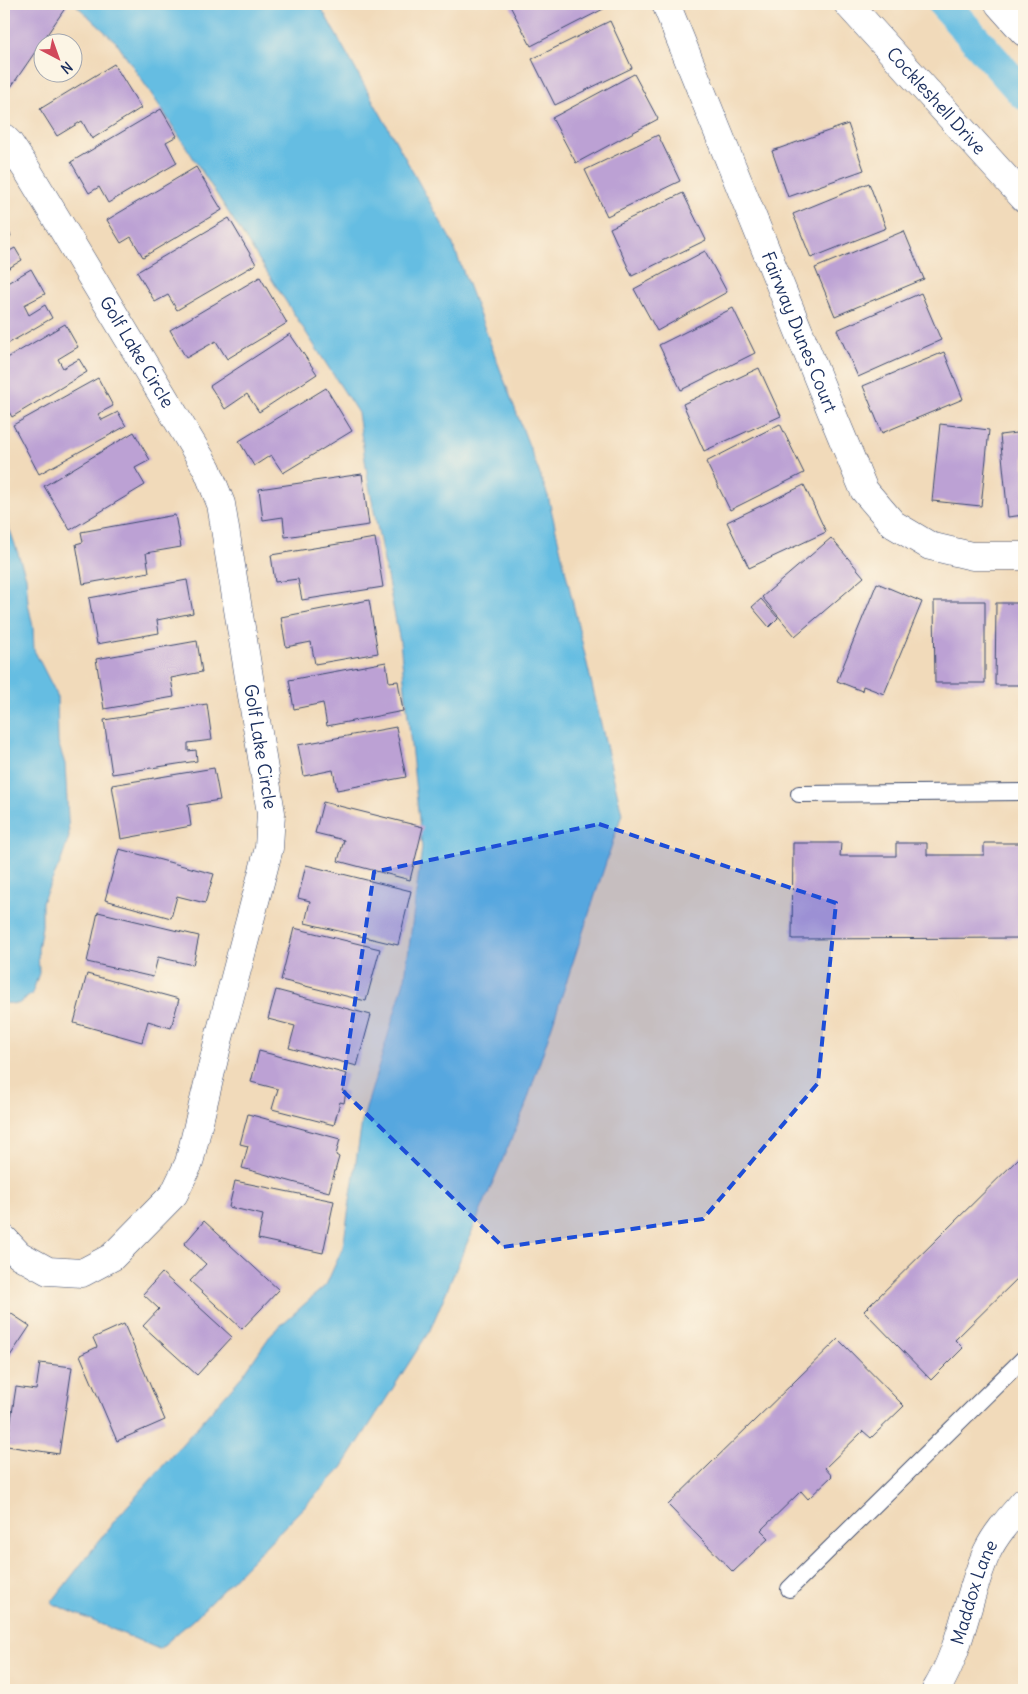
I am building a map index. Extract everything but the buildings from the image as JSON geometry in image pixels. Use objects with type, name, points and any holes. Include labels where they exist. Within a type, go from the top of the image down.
[{"type":"street","name":"Fairway Dunes Court","points":[[666,4],[864,490],[893,524],[930,546],[972,556],[1024,556]]},
{"type":"street","name":"Cockleshell Drive","points":[[848,4],[1024,198]]},
{"type":"street","points":[[999,4],[1024,32]]},
{"type":"street","name":"Golf Lake Circle","points":[[4,138],[29,173],[211,478],[221,504],[271,813],[269,848],[189,1163],[174,1194],[112,1256],[82,1273],[48,1271],[19,1255],[4,1238]]},
{"type":"street","name":"Maddox Lane","points":[[936,1690],[953,1654],[974,1586],[988,1551],[1006,1523],[1024,1502]]},
{"type":"lane","points":[[799,794],[1024,792]]},
{"type":"lane","points":[[789,1589],[1024,1358]]},
{"type":"highlighted area","points":[[599,824],[836,903],[818,1083],[703,1219],[503,1247],[342,1090],[374,872]]},
{"type":"water","points":[[75,4],[319,4],[452,242],[548,496],[622,814],[525,1107],[430,1330],[342,1468],[195,1618],[159,1649],[51,1603],[116,1519],[243,1375],[272,1333],[326,1285],[343,1247],[362,1122],[405,978],[422,848],[400,642],[368,480],[358,413],[163,111],[116,42]]},
{"type":"water","points":[[4,519],[11,533],[26,577],[28,603],[33,627],[34,650],[57,695],[58,742],[65,764],[69,837],[61,861],[42,902],[42,926],[38,949],[39,973],[32,994],[18,1004],[4,1003]]},
{"type":"waterway","points":[[944,4],[1024,94]]}]
